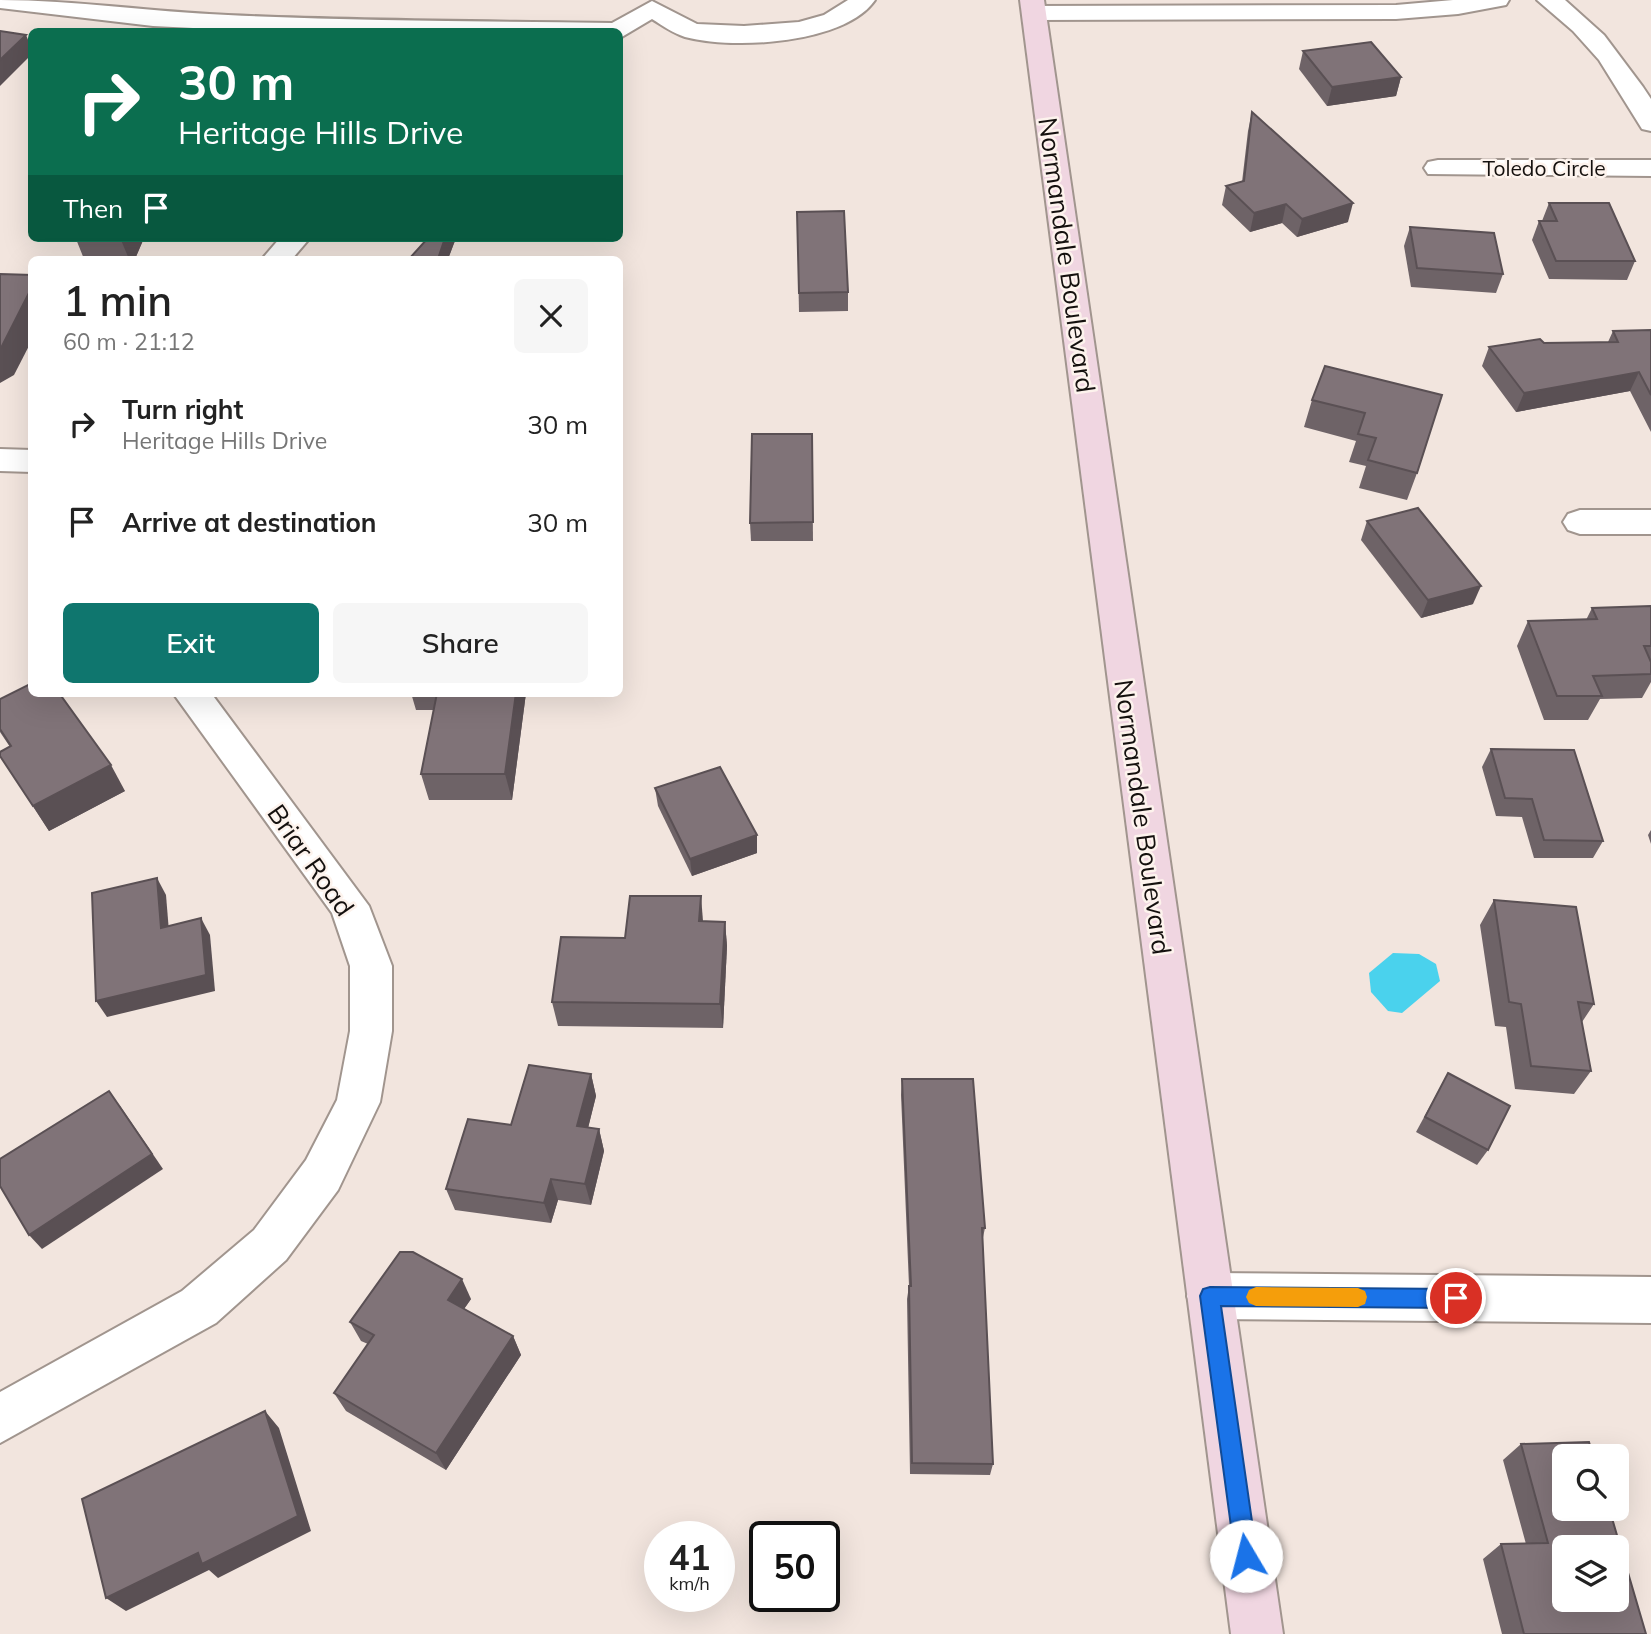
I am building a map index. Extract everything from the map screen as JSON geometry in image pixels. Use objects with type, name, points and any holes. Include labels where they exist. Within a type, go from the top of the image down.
[{"type":"main road","name":"Normandale Boulevard","points":[[1033,6],[1257,1634]]},
{"type":"street","points":[[622,28],[652,8],[690,31],[786,33],[819,26],[845,16],[863,0]]},
{"type":"street","points":[[1033,6],[1396,12],[1458,8],[1497,0]]},
{"type":"street","points":[[1549,0],[1601,42],[1626,75],[1651,123]]},
{"type":"street","points":[[0,1],[153,19],[357,28]]},
{"type":"street","name":"Toledo Circle","points":[[1438,168],[1651,168]]},
{"type":"street","points":[[279,256],[292,242]]},
{"type":"street","points":[[0,460],[28,461]]},
{"type":"street","points":[[1580,522],[1651,522]]},
{"type":"street","name":"Briar Road","points":[[0,1419],[199,1307],[271,1245],[322,1175],[358,1102],[371,1031],[371,966],[349,906],[194,697]]},
{"type":"street","points":[[1210,1296],[1651,1300]]},
{"type":"water","points":[[1393,953],[1419,954],[1436,964],[1440,981],[1402,1013],[1388,1011],[1371,992],[1369,973]]},
{"type":"building","points":[[0,31],[26,35],[0,60]]},
{"type":"building","points":[[1371,42],[1401,77],[1332,87],[1303,51]]},
{"type":"building","points":[[1252,112],[1353,203],[1302,219],[1286,204],[1254,213],[1226,186],[1244,181]]},
{"type":"building","points":[[1549,203],[1609,203],[1635,261],[1556,261],[1539,221],[1557,221]]},
{"type":"building","points":[[844,211],[848,292],[799,293],[797,212]]},
{"type":"building","points":[[1410,227],[1494,233],[1503,274],[1417,268]]},
{"type":"building","points":[[424,242],[444,242],[439,256],[412,256]]},
{"type":"building","points":[[0,274],[28,275],[28,295],[0,348]]},
{"type":"building","points":[[1651,330],[1651,395],[1639,372],[1524,393],[1489,347],[1540,339],[1544,343],[1618,342],[1613,331]]},
{"type":"building","points":[[1325,366],[1442,395],[1417,473],[1368,460],[1376,438],[1358,434],[1365,413],[1312,400]]},
{"type":"building","points":[[752,434],[812,434],[813,522],[750,523]]},
{"type":"building","points":[[1418,508],[1481,586],[1428,600],[1367,521]]},
{"type":"building","points":[[1651,606],[1651,646],[1644,646],[1651,662],[1651,674],[1593,676],[1602,696],[1557,696],[1528,621],[1597,619],[1592,608]]},
{"type":"building","points":[[28,685],[28,697],[62,697],[111,765],[33,806],[0,756],[0,752],[11,746],[0,729],[0,699]]},
{"type":"building","points":[[436,697],[515,697],[505,774],[421,774]]},
{"type":"building","points":[[1491,749],[1574,750],[1603,841],[1544,840],[1532,799],[1505,798]]},
{"type":"building","points":[[720,767],[757,835],[690,859],[655,788]]},
{"type":"building","points":[[157,878],[161,928],[201,918],[206,975],[96,1001],[92,893]]},
{"type":"building","points":[[630,896],[701,896],[699,921],[725,922],[720,1004],[552,1002],[561,937],[625,938]]},
{"type":"building","points":[[1494,900],[1576,907],[1594,1004],[1578,1002],[1591,1071],[1531,1066],[1521,1004],[1509,1002]]},
{"type":"building","points":[[529,1065],[591,1074],[577,1126],[599,1129],[585,1184],[551,1179],[544,1203],[446,1189],[468,1119],[511,1125]]},
{"type":"building","points":[[1448,1073],[1510,1106],[1488,1150],[1425,1117]]},
{"type":"building","points":[[902,1079],[973,1079],[985,1228],[982,1228],[993,1464],[912,1463],[911,1286]]},
{"type":"building","points":[[109,1091],[152,1154],[29,1235],[0,1186],[0,1159]]},
{"type":"building","points":[[400,1252],[413,1252],[462,1279],[448,1300],[513,1336],[436,1453],[334,1393],[374,1335],[350,1322]]},
{"type":"building","points":[[265,1411],[298,1516],[202,1564],[198,1553],[106,1598],[82,1499]]},
{"type":"building","points":[[1589,1442],[1552,1444],[1552,1521],[1613,1521],[1617,1535],[1552,1535],[1552,1612],[1629,1612],[1629,1576],[1646,1634],[1524,1634],[1501,1544],[1548,1543],[1521,1444]]},
{"type":"slow traffic","points":[[1256,1297],[1358,1297]]},
{"type":"route","points":[[1246,1556],[1210,1296],[1456,1298]]}]
